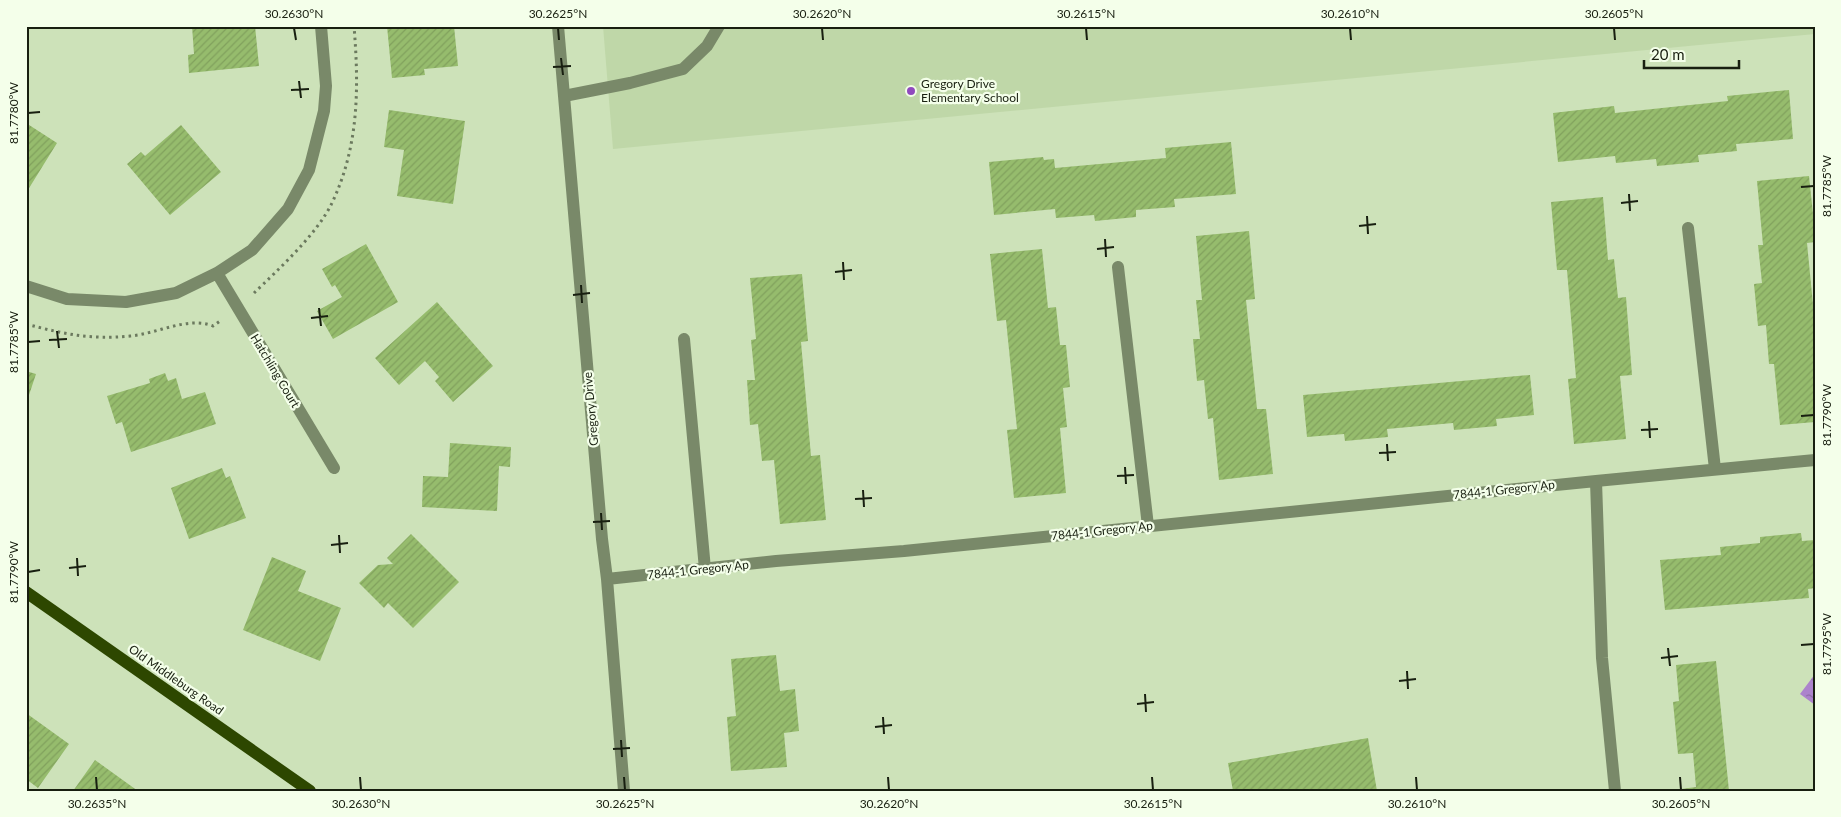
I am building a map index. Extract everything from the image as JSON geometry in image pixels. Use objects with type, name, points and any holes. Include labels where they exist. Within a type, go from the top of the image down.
[{"type":"main road","name":"Old Middleburg Road","points":[[26,592],[310,791]]},
{"type":"street","points":[[26,286],[68,299],[126,302],[176,293],[217,273],[252,250],[288,209],[309,170],[324,111],[326,86],[321,26]]},
{"type":"street","name":"Gregory Drive","points":[[558,26],[624,791]]},
{"type":"street","points":[[564,96],[630,83],[684,69],[707,46],[719,26]]},
{"type":"street","points":[[1688,228],[1715,469]]},
{"type":"street","points":[[1118,267],[1148,526]]},
{"type":"street","name":"Hatchling Court","points":[[217,273],[334,468]]},
{"type":"street","points":[[684,339],[705,569]]},
{"type":"street","name":"7844-1 Gregory Ap","points":[[607,579],[1815,460]]},
{"type":"street","points":[[1596,481],[1602,658],[1615,791]]},
{"type":"shaded area","name":"Gregory Drive Elementary School","points":[[603,26],[1815,26],[1815,34],[613,149]]},
{"type":"water","points":[[1815,674],[1815,705],[1800,694]]},
{"type":"building","points":[[192,26],[255,26],[259,66],[189,73],[188,55],[194,54]]},
{"type":"building","points":[[387,26],[454,26],[458,66],[424,69],[425,75],[392,78]]},
{"type":"building","points":[[1789,90],[1793,139],[1736,144],[1737,151],[1698,155],[1699,162],[1657,166],[1656,159],[1616,163],[1615,156],[1558,162],[1553,113],[1614,106],[1615,113],[1728,101],[1727,96]]},
{"type":"building","points":[[389,110],[465,121],[453,204],[397,196],[404,150],[384,147]]},
{"type":"building","points":[[26,123],[57,143],[26,193]]},
{"type":"building","points":[[181,125],[221,172],[170,215],[127,164],[141,152],[145,156]]},
{"type":"building","points":[[1231,142],[1236,194],[1174,199],[1175,207],[1136,210],[1136,217],[1095,221],[1094,215],[1056,218],[1055,209],[994,215],[989,162],[1043,157],[1044,160],[1054,159],[1055,168],[1166,158],[1165,148]]},
{"type":"building","points":[[1809,176],[1815,233],[1815,242],[1807,243],[1815,325],[1815,422],[1780,425],[1774,364],[1769,364],[1766,325],[1758,326],[1754,284],[1762,283],[1758,245],[1763,245],[1757,181]]},
{"type":"building","points":[[1603,197],[1608,260],[1614,259],[1618,298],[1626,297],[1632,375],[1620,376],[1626,439],[1574,444],[1568,379],[1576,378],[1567,270],[1557,270],[1551,202]]},
{"type":"building","points":[[1249,231],[1255,299],[1246,300],[1257,409],[1266,409],[1273,474],[1219,480],[1213,418],[1208,419],[1204,380],[1197,381],[1193,339],[1200,339],[1196,300],[1202,300],[1196,236]]},
{"type":"building","points":[[366,244],[398,302],[333,339],[317,311],[342,297],[335,285],[332,287],[322,269]]},
{"type":"building","points":[[1042,249],[1048,308],[1056,307],[1060,345],[1066,345],[1070,387],[1063,388],[1067,427],[1060,428],[1066,493],[1014,498],[1007,430],[1017,429],[1006,320],[997,321],[990,254]]},
{"type":"building","points":[[802,274],[808,341],[801,342],[811,456],[820,455],[826,520],[780,524],[774,460],[762,461],[758,424],[750,425],[747,380],[755,380],[751,340],[756,339],[750,278]]},
{"type":"building","points":[[437,302],[493,366],[453,402],[435,381],[439,377],[425,361],[399,385],[375,358]]},
{"type":"building","points":[[26,371],[36,374],[27,401],[26,401]]},
{"type":"building","points":[[165,373],[168,381],[176,378],[182,399],[205,392],[216,424],[131,452],[122,422],[116,424],[107,396],[150,383],[149,379]]},
{"type":"building","points":[[1530,375],[1534,415],[1496,419],[1497,426],[1454,430],[1453,423],[1387,429],[1388,437],[1345,441],[1344,434],[1307,437],[1303,395]]},
{"type":"building","points":[[450,443],[511,447],[510,467],[499,466],[497,511],[422,507],[423,476],[448,477]]},
{"type":"building","points":[[222,468],[226,478],[230,476],[246,518],[189,539],[171,488]]},
{"type":"building","points":[[1801,533],[1802,541],[1815,540],[1815,588],[1808,589],[1809,598],[1665,610],[1660,560],[1721,555],[1720,547],[1760,543],[1760,537]]},
{"type":"building","points":[[411,534],[459,582],[413,628],[388,603],[384,608],[359,583],[378,565],[393,564],[387,558]]},
{"type":"building","points":[[272,557],[306,571],[298,591],[341,608],[320,661],[243,630]]},
{"type":"building","points":[[776,655],[780,691],[795,689],[799,731],[784,733],[787,767],[731,771],[727,717],[736,716],[731,659]]},
{"type":"building","points":[[1716,661],[1729,791],[1681,791],[1681,789],[1696,787],[1693,753],[1678,754],[1673,702],[1679,701],[1676,665]]},
{"type":"building","points":[[26,713],[69,744],[38,788],[26,779]]},
{"type":"building","points":[[1368,738],[1377,791],[1233,791],[1228,763]]},
{"type":"building","points":[[95,760],[138,791],[73,791]]},
{"type":"place","name":"Gregory Drive Elementary School","points":[[911,91]]}]
